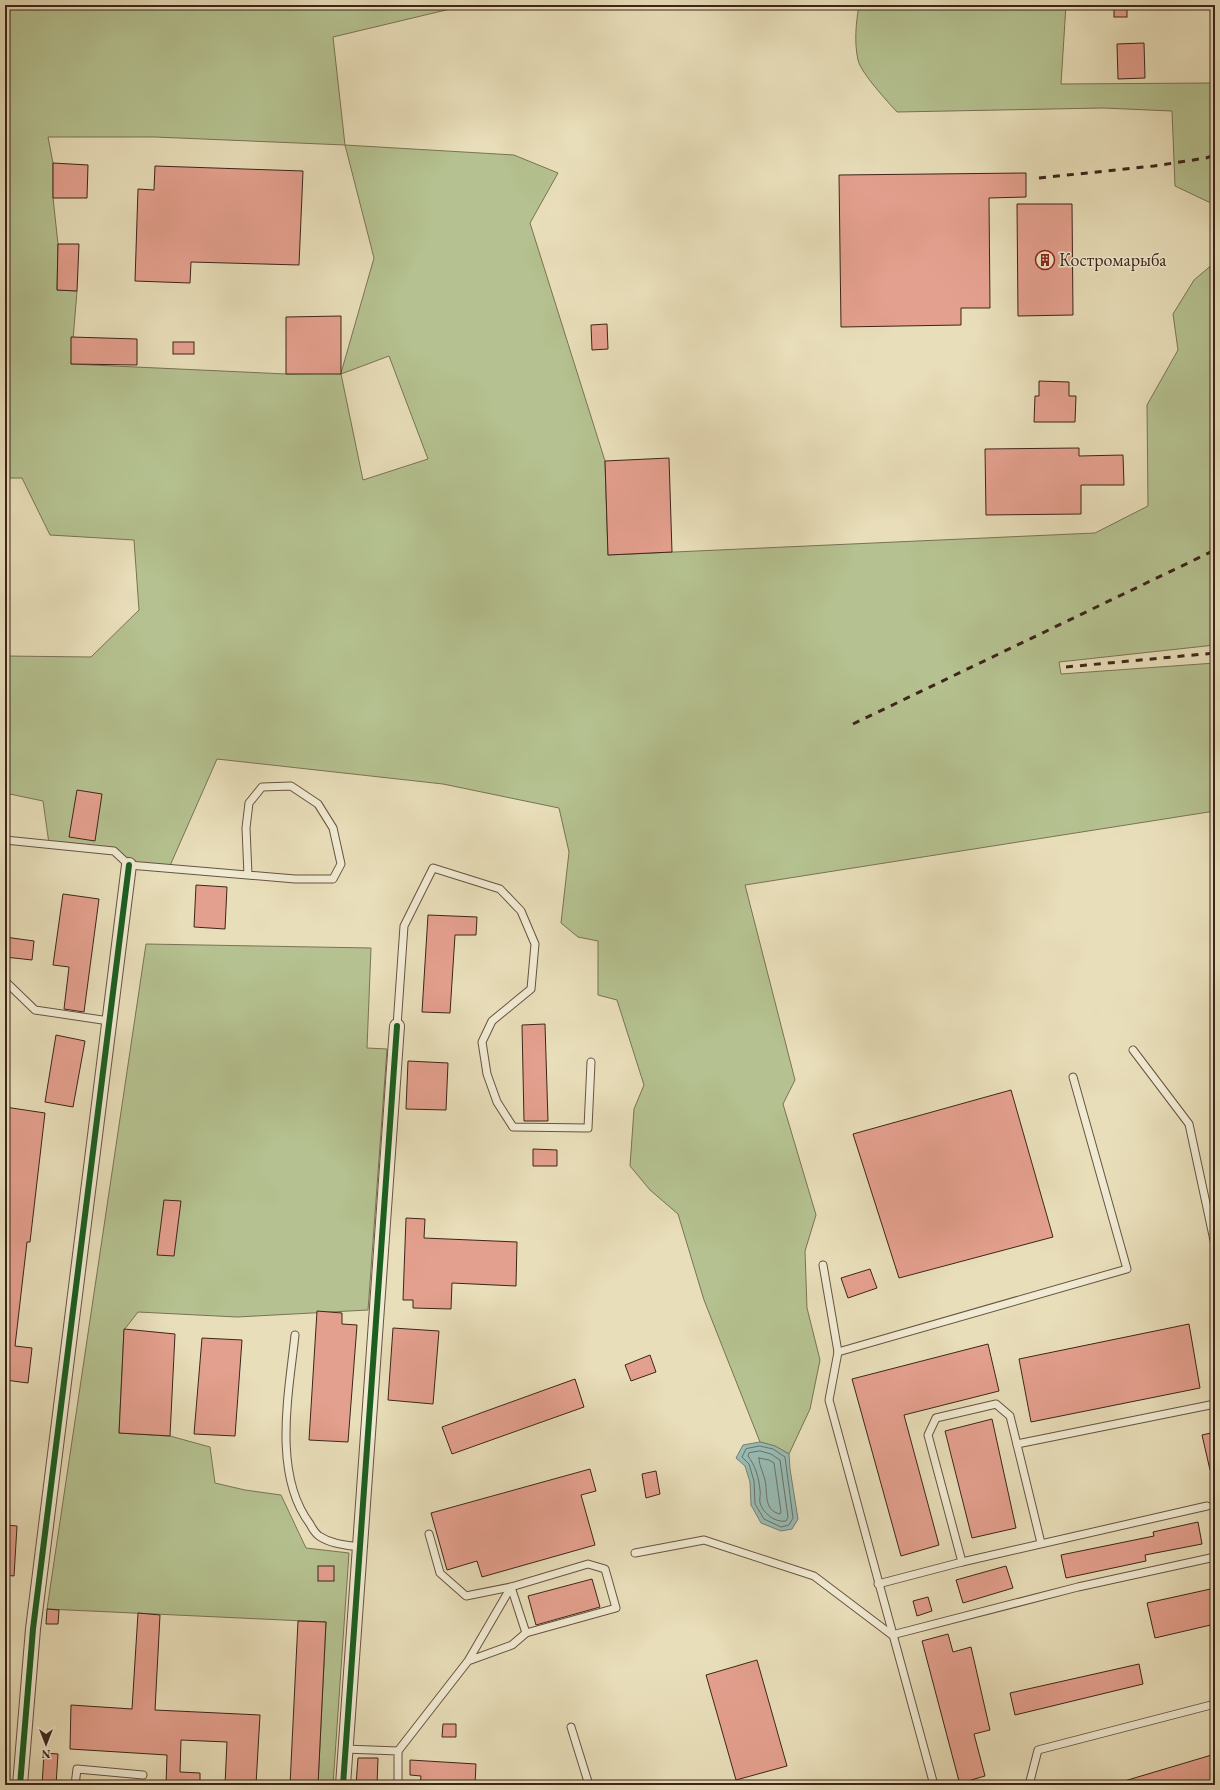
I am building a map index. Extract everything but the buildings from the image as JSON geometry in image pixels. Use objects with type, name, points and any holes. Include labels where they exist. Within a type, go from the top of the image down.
[{"type":"street","points":[[20,1785],[32,1629],[129,865]]},
{"type":"street","points":[[343,1785],[397,1026]]},
{"type":"lane","points":[[5,840],[114,851],[129,865],[295,879],[334,879],[341,864],[334,828],[318,804],[291,786],[262,787],[249,803],[246,828],[248,875]]},
{"type":"lane","points":[[397,1026],[404,926],[433,868],[500,888],[521,911],[535,944],[531,989],[492,1021],[482,1042],[487,1074],[497,1102],[513,1127],[588,1128],[591,1062]]},
{"type":"lane","points":[[5,981],[35,1010],[109,1021]]},
{"type":"lane","points":[[1133,1050],[1189,1124],[1215,1245]]},
{"type":"lane","points":[[838,1352],[1128,1269],[1072,1077]]},
{"type":"lane","points":[[823,1265],[838,1352],[829,1400],[934,1785]]},
{"type":"lane","points":[[294,1335],[286,1431],[288,1461],[293,1490],[303,1516],[318,1535],[332,1543],[360,1547]]},
{"type":"lane","points":[[962,1562],[928,1435],[936,1418],[996,1404],[1010,1416],[1041,1543]]},
{"type":"lane","points":[[1017,1444],[1215,1404]]},
{"type":"lane","points":[[878,1584],[1041,1543],[1207,1506]]},
{"type":"lane","points":[[429,1534],[440,1573],[466,1596],[511,1587],[588,1564],[605,1569],[616,1608],[526,1634],[512,1645],[468,1661]]},
{"type":"lane","points":[[635,1553],[704,1540],[814,1576],[892,1635]]},
{"type":"lane","points":[[892,1635],[1078,1588],[1215,1557]]},
{"type":"lane","points":[[511,1587],[526,1634]]},
{"type":"lane","points":[[398,1785],[398,1751],[468,1661],[511,1587]]},
{"type":"lane","points":[[1029,1785],[1038,1750],[1215,1704]]},
{"type":"lane","points":[[571,1727],[590,1785]]},
{"type":"lane","points":[[345,1749],[398,1751]]},
{"type":"lane","points":[[75,1785],[77,1769],[143,1775]]},
{"type":"green space","points":[[5,5],[467,5],[333,37],[345,145],[514,155],[558,173],[530,223],[605,461],[608,555],[1095,533],[1148,506],[1147,405],[1178,350],[1173,314],[1194,280],[1213,264],[1215,260],[1215,645],[1059,662],[1061,674],[1215,663],[1215,811],[745,885],[795,1080],[783,1104],[816,1215],[805,1251],[807,1308],[820,1360],[810,1409],[789,1454],[775,1446],[760,1442],[704,1300],[678,1214],[650,1190],[630,1166],[634,1109],[644,1085],[617,1000],[598,995],[598,941],[578,937],[561,923],[569,852],[559,808],[443,784],[217,759],[169,868],[129,865],[114,851],[49,844],[43,801],[5,793],[5,656],[91,657],[139,610],[134,540],[50,535],[22,478],[5,478]],"holes":[[[48,137],[155,137],[345,145],[374,258],[341,373],[286,374],[71,364],[77,291],[57,290],[58,244],[53,198],[53,163]],[[389,356],[428,459],[363,480],[341,374]]]},
{"type":"green space","points":[[859,5],[1066,5],[1061,84],[1215,83],[1215,205],[1175,186],[1172,111],[1103,108],[897,112],[860,66],[856,46]]},
{"type":"green space","points":[[146,944],[371,948],[367,1048],[387,1049],[368,1310],[237,1317],[138,1312],[124,1330],[119,1433],[170,1436],[210,1447],[215,1483],[245,1490],[281,1495],[306,1548],[349,1553],[333,1785],[318,1785],[326,1622],[47,1609]]},
{"type":"water","points":[[760,1442],[775,1446],[789,1454],[798,1519],[792,1529],[781,1531],[761,1523],[751,1505],[750,1482],[745,1466],[736,1458],[743,1445]]},
{"type":"railway","points":[[1039,178],[1154,166],[1206,158],[1215,155]]},
{"type":"railway","points":[[853,724],[1215,550]]},
{"type":"railway","points":[[1066,667],[1215,653]]},
{"type":"cycle path","points":[[20,1785],[33,1629],[129,865]]},
{"type":"cycle path","points":[[343,1785],[397,1026]]},
{"type":"place","name":"Костромарыба","points":[[1045,260]]}]
